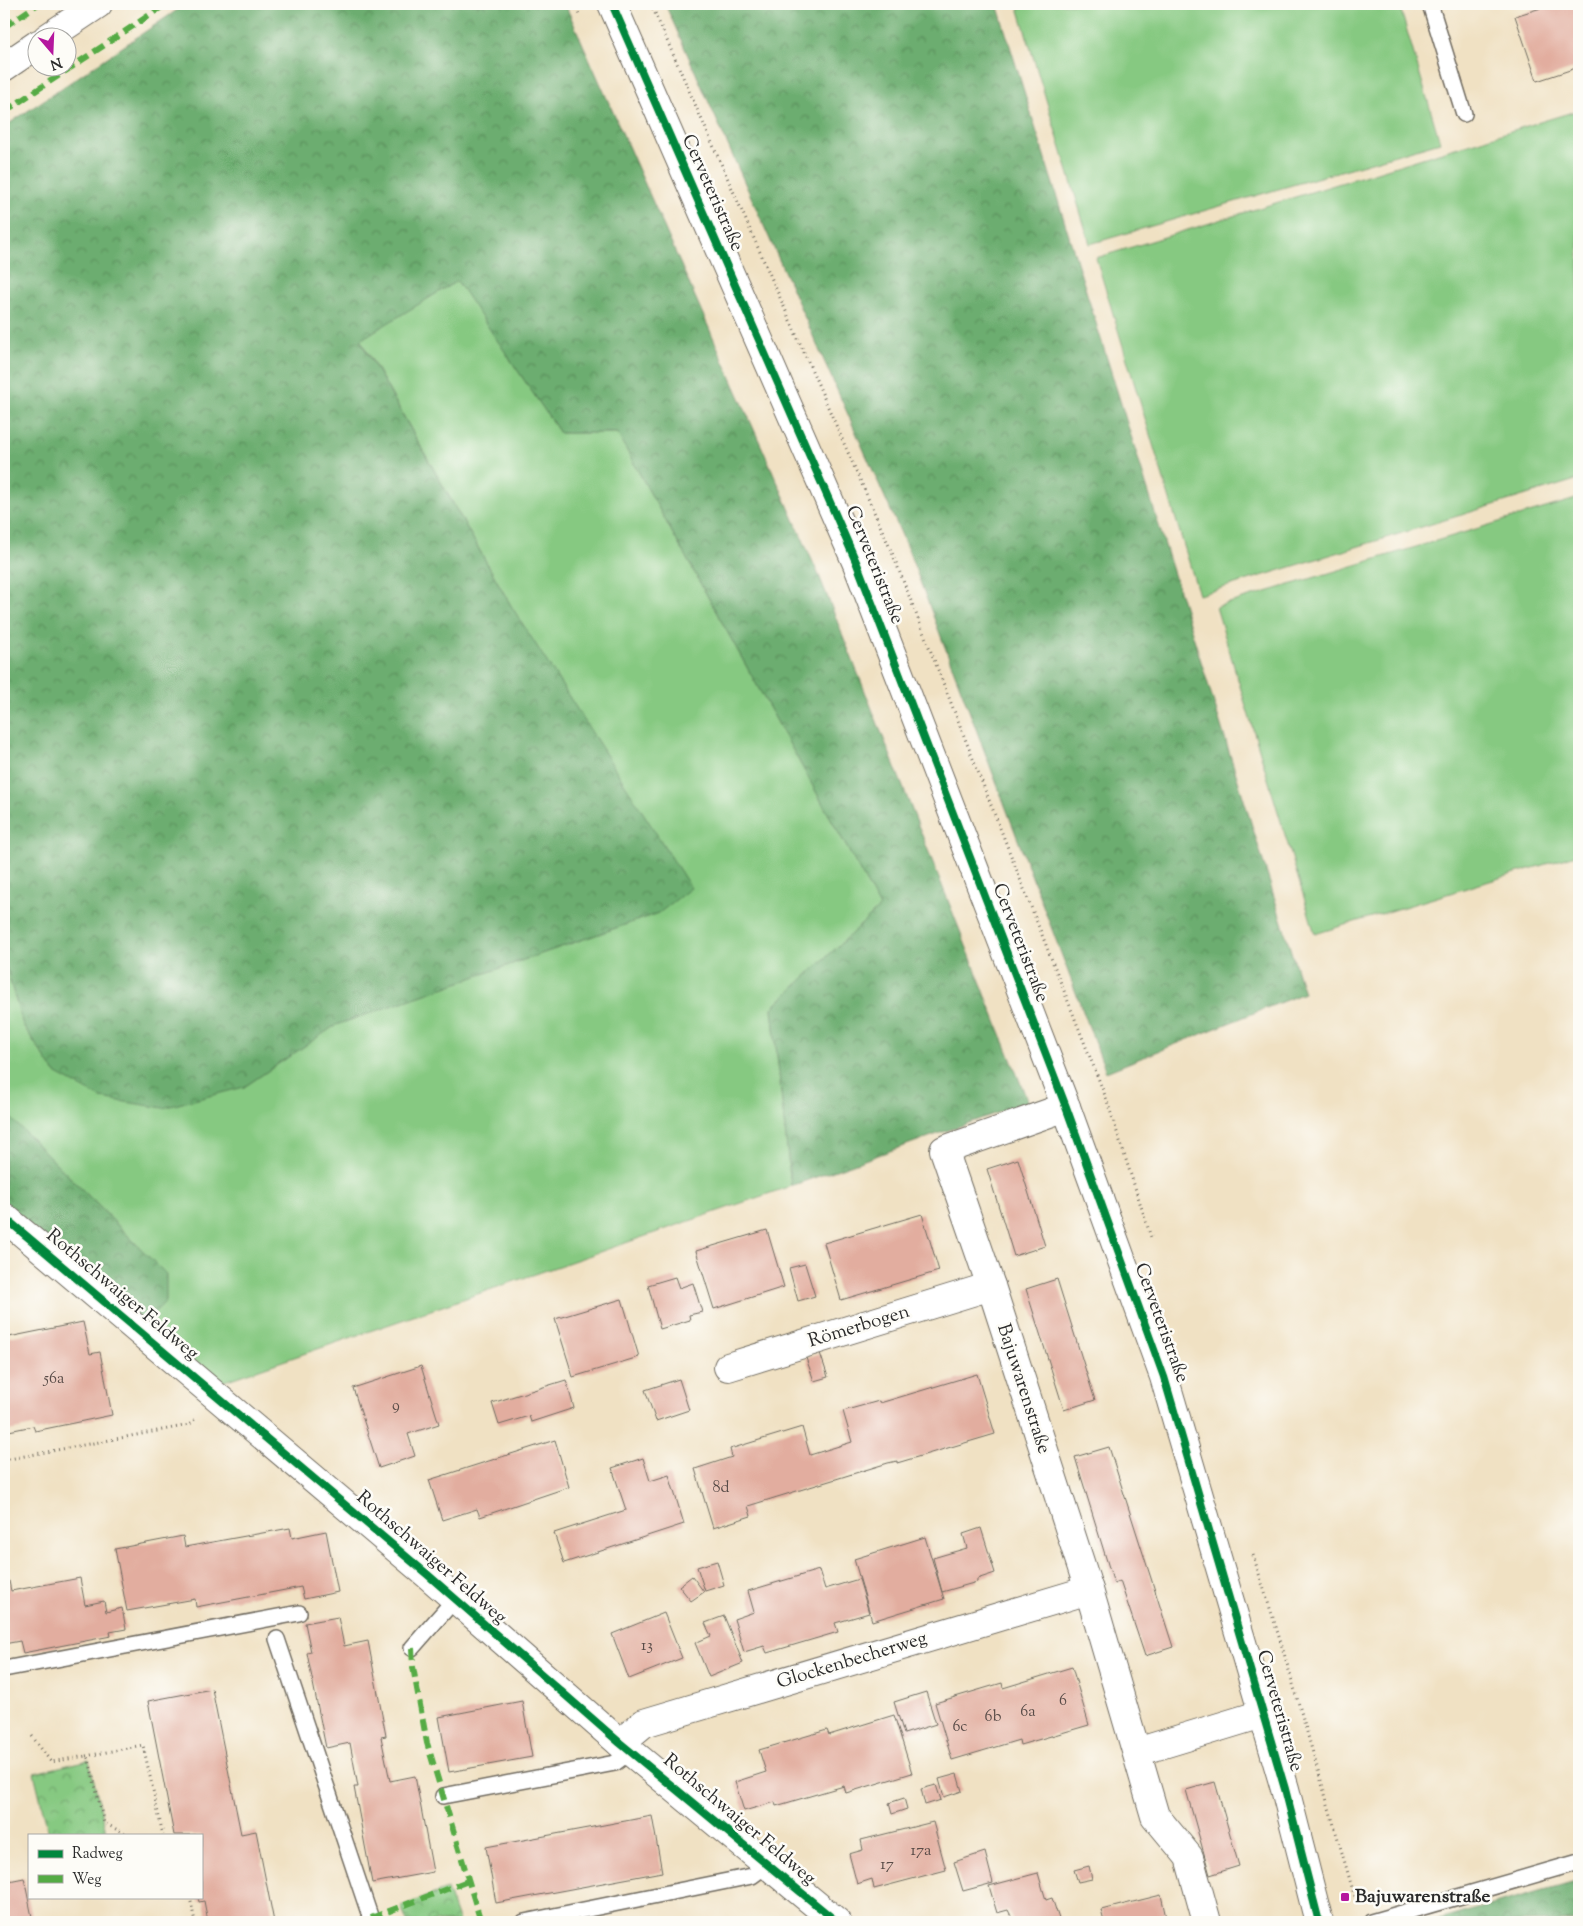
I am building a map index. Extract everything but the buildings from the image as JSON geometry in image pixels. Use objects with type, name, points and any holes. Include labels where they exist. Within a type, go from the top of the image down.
[{"type":"street","points":[[63,28],[98,4]]},
{"type":"street","name":"Cerveteristraße","points":[[612,4],[857,564],[1066,1108],[1164,1377],[1285,1789],[1319,1922]]},
{"type":"street","points":[[4,67],[28,51]]},
{"type":"street","name":"Bajuwarenstraße","points":[[1066,1108],[944,1150],[991,1286],[1089,1590],[1155,1816],[1189,1856],[1207,1922]]},
{"type":"street","name":"Rothschwaiger Feldweg","points":[[4,1217],[454,1599],[625,1747],[837,1922]]},
{"type":"street","name":"Römerbogen","points":[[728,1367],[991,1286]]},
{"type":"street","name":"Glockenbecherweg","points":[[625,1747],[644,1724],[1089,1590]]},
{"type":"street","points":[[1137,1752],[1262,1714]]},
{"type":"lane","points":[[1430,4],[1464,114]]},
{"type":"lane","points":[[412,1648],[454,1599]]},
{"type":"lane","points":[[4,1669],[299,1613]]},
{"type":"lane","points":[[277,1639],[372,1922]]},
{"type":"lane","points":[[443,1796],[614,1762],[625,1747]]},
{"type":"lane","points":[[1371,1922],[1579,1862]]},
{"type":"lane","points":[[524,1922],[752,1876],[767,1865]]},
{"type":"path","points":[[574,4],[582,22]]},
{"type":"path","points":[[4,1460],[189,1425],[218,1398]]},
{"type":"path","points":[[32,1736],[51,1762],[143,1745],[163,1834]]},
{"type":"path","points":[[86,1756],[104,1823],[126,1834]]},
{"type":"path","points":[[190,1898],[195,1922]]},
{"type":"green space","points":[[186,4],[565,4],[820,578],[1028,1102],[791,1186],[772,1008],[880,907],[617,433],[560,433],[457,281],[360,340],[510,604],[691,888],[659,913],[336,1025],[244,1087],[163,1108],[101,1098],[55,1073],[23,1025],[4,960],[7,917],[4,911],[4,127]]},
{"type":"green space","points":[[665,4],[997,4],[1304,993],[1106,1072],[907,547]]},
{"type":"green space","points":[[1017,4],[1399,4],[1440,142],[1090,244]]},
{"type":"green space","points":[[1579,110],[1579,479],[1199,595],[1096,258]]},
{"type":"green space","points":[[457,280],[560,433],[617,433],[880,907],[772,1008],[791,1186],[216,1384],[143,1324],[166,1274],[4,1111],[4,960],[23,1025],[55,1073],[244,1087],[335,1025],[659,913],[510,604],[360,339]]},
{"type":"green space","points":[[1579,498],[1579,854],[1315,934],[1216,607]]},
{"type":"green space","points":[[4,911],[7,917],[4,960]]},
{"type":"green space","points":[[4,1111],[166,1274],[166,1301],[143,1324],[4,1203]]},
{"type":"green space","points":[[89,1760],[107,1834],[49,1834],[34,1773]]},
{"type":"green space","points":[[1579,1880],[1579,1922],[1431,1922]]},
{"type":"green space","points":[[447,1889],[459,1922],[407,1922],[401,1906]]},
{"type":"marked path","points":[[4,27],[38,4]]},
{"type":"marked path","points":[[4,112],[166,4]]},
{"type":"marked path","points":[[412,1648],[413,1667],[427,1743],[481,1922]]},
{"type":"marked path","points":[[371,1918],[468,1881]]},
{"type":"cycle path","points":[[612,4],[857,564],[1066,1107],[1164,1377],[1285,1789],[1319,1922]]},
{"type":"cycle path","points":[[4,1217],[428,1575],[620,1743],[837,1922]]},
{"type":"place","name":"Bajuwarenstraße","points":[[1345,1897]]}]
